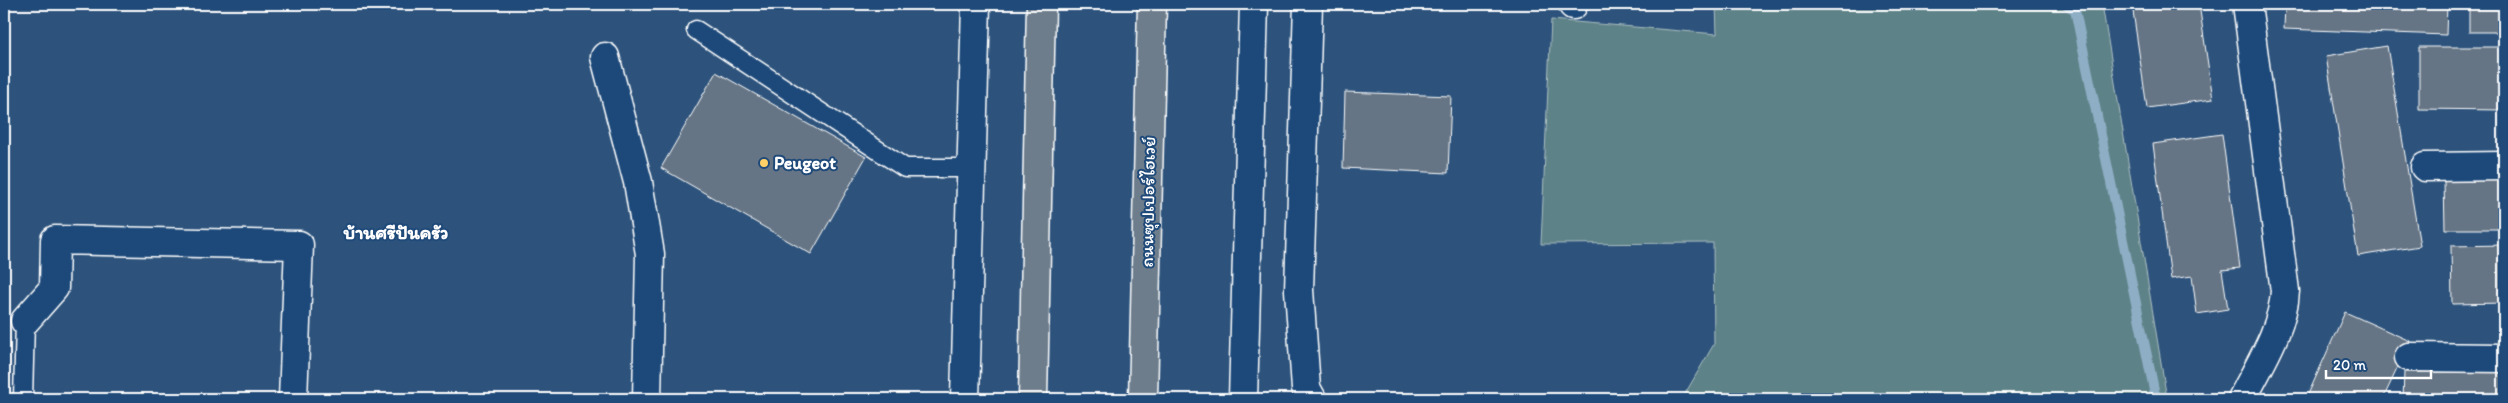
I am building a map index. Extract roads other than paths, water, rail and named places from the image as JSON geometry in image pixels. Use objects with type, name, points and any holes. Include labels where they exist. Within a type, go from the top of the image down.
[{"type":"highway","points":[[1033,399],[1041,4]]},
{"type":"highway","name":"ถนนซุปเปอร์ไฮเวย์","points":[[1143,399],[1152,4]]},
{"type":"street","points":[[965,399],[976,4]]},
{"type":"street","points":[[1243,399],[1254,4]]},
{"type":"street","points":[[1308,4],[1298,290],[1306,388],[1312,399]]},
{"type":"street","points":[[2242,399],[2279,324],[2284,307],[2285,291],[2247,4]]},
{"type":"street","points":[[605,58],[638,182],[650,254],[646,399]]},
{"type":"street","points":[[2425,167],[2504,166]]},
{"type":"street","points":[[1249,187],[1261,399]]},
{"type":"street","points":[[26,321],[54,288],[55,240],[299,245],[292,399]]},
{"type":"street","points":[[2409,357],[2504,358]]},
{"type":"lane","points":[[696,30],[905,168],[971,168]]},
{"type":"lane","points":[[23,399],[26,321]]},
{"type":"waterway","points":[[2066,4],[2075,10],[2156,399]]},
{"type":"place","name":"Peugeot","points":[[764,163]]},
{"type":"district","name":"บ้านศรีปันครัว","points":[[396,232]]}]
